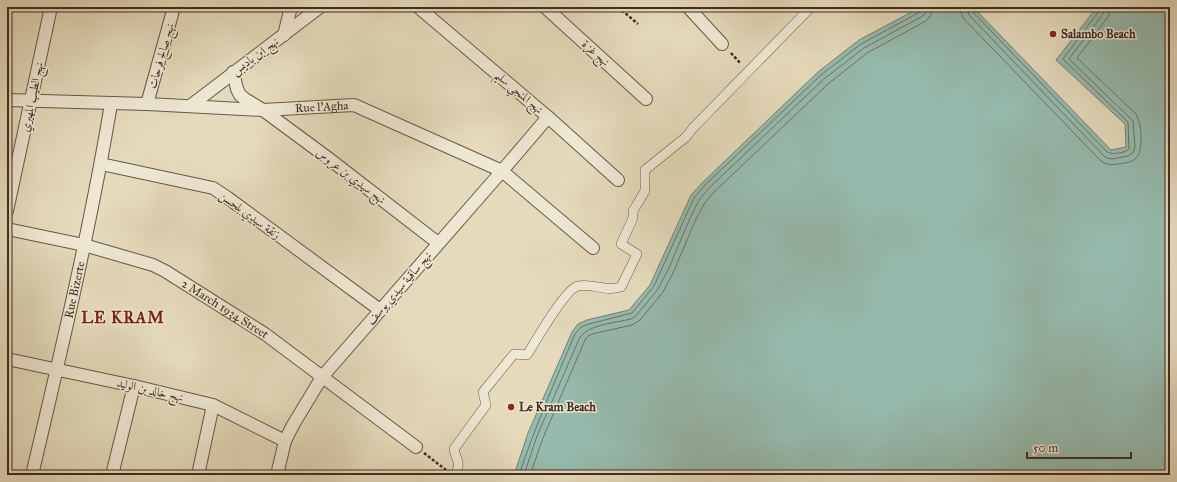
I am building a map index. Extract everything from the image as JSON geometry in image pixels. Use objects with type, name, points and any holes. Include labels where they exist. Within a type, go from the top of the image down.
[{"type":"street","name":"نهج الطيب المهيري","points":[[7,211],[51,7]]},
{"type":"street","name":"نهج صالح فرحات","points":[[147,104],[174,7]]},
{"type":"street","points":[[284,35],[291,7]]},
{"type":"street","name":"نهج ابن باديس","points":[[190,106],[320,7]]},
{"type":"street","name":"نهج المنجي سليم","points":[[418,7],[548,117],[618,180]]},
{"type":"street","name":"نهج غزة","points":[[545,7],[646,99]]},
{"type":"street","points":[[688,7],[722,44]]},
{"type":"street","points":[[452,473],[458,466],[457,456],[454,449],[486,405],[483,392],[514,354],[527,355],[564,298],[576,286],[588,285],[612,290],[621,287],[637,254],[621,244],[633,218],[633,211],[645,191],[645,170],[686,137],[811,7]]},
{"type":"street","name":"نهج سيدي بن عروس","points":[[233,72],[237,88],[240,95],[244,99],[263,110],[438,243]]},
{"type":"street","name":"Rue l'Agha","points":[[7,100],[147,104],[263,110],[354,105],[502,171],[593,248]]},
{"type":"street","name":"Rue Bizerte","points":[[32,475],[84,246],[101,164],[111,104]]},
{"type":"street","name":"نهج ساقية سيدي يوسف","points":[[277,475],[285,441],[322,377],[548,117]]},
{"type":"street","name":"زنقة سيدي بلحسن","points":[[101,164],[213,188],[380,310]]},
{"type":"street","name":"2 March 1934 Street","points":[[7,229],[84,246],[153,266],[165,271],[265,334],[416,447]]},
{"type":"street","name":"نهج خالد بن الوليد","points":[[7,359],[134,386],[213,405],[285,441]]},
{"type":"street","points":[[112,475],[134,386]]},
{"type":"street","points":[[198,475],[213,405]]},
{"type":"path","points":[[618,7],[638,24]]},
{"type":"path","points":[[722,44],[747,72]]},
{"type":"path","points":[[416,447],[452,473]]},
{"type":"water","points":[[921,7],[973,7],[1111,150],[1126,147],[1125,124],[1056,60],[1097,7],[1170,7],[1170,475],[514,475],[528,433],[572,332],[578,324],[587,320],[629,310],[650,285],[691,195],[703,182],[818,72],[859,40]]},
{"type":"place","name":"Salambo Beach","points":[[1053,34]]},
{"type":"place","name":"Le Kram Beach","points":[[511,407]]},
{"type":"district","name":"LE KRAM","points":[[123,317]]}]
